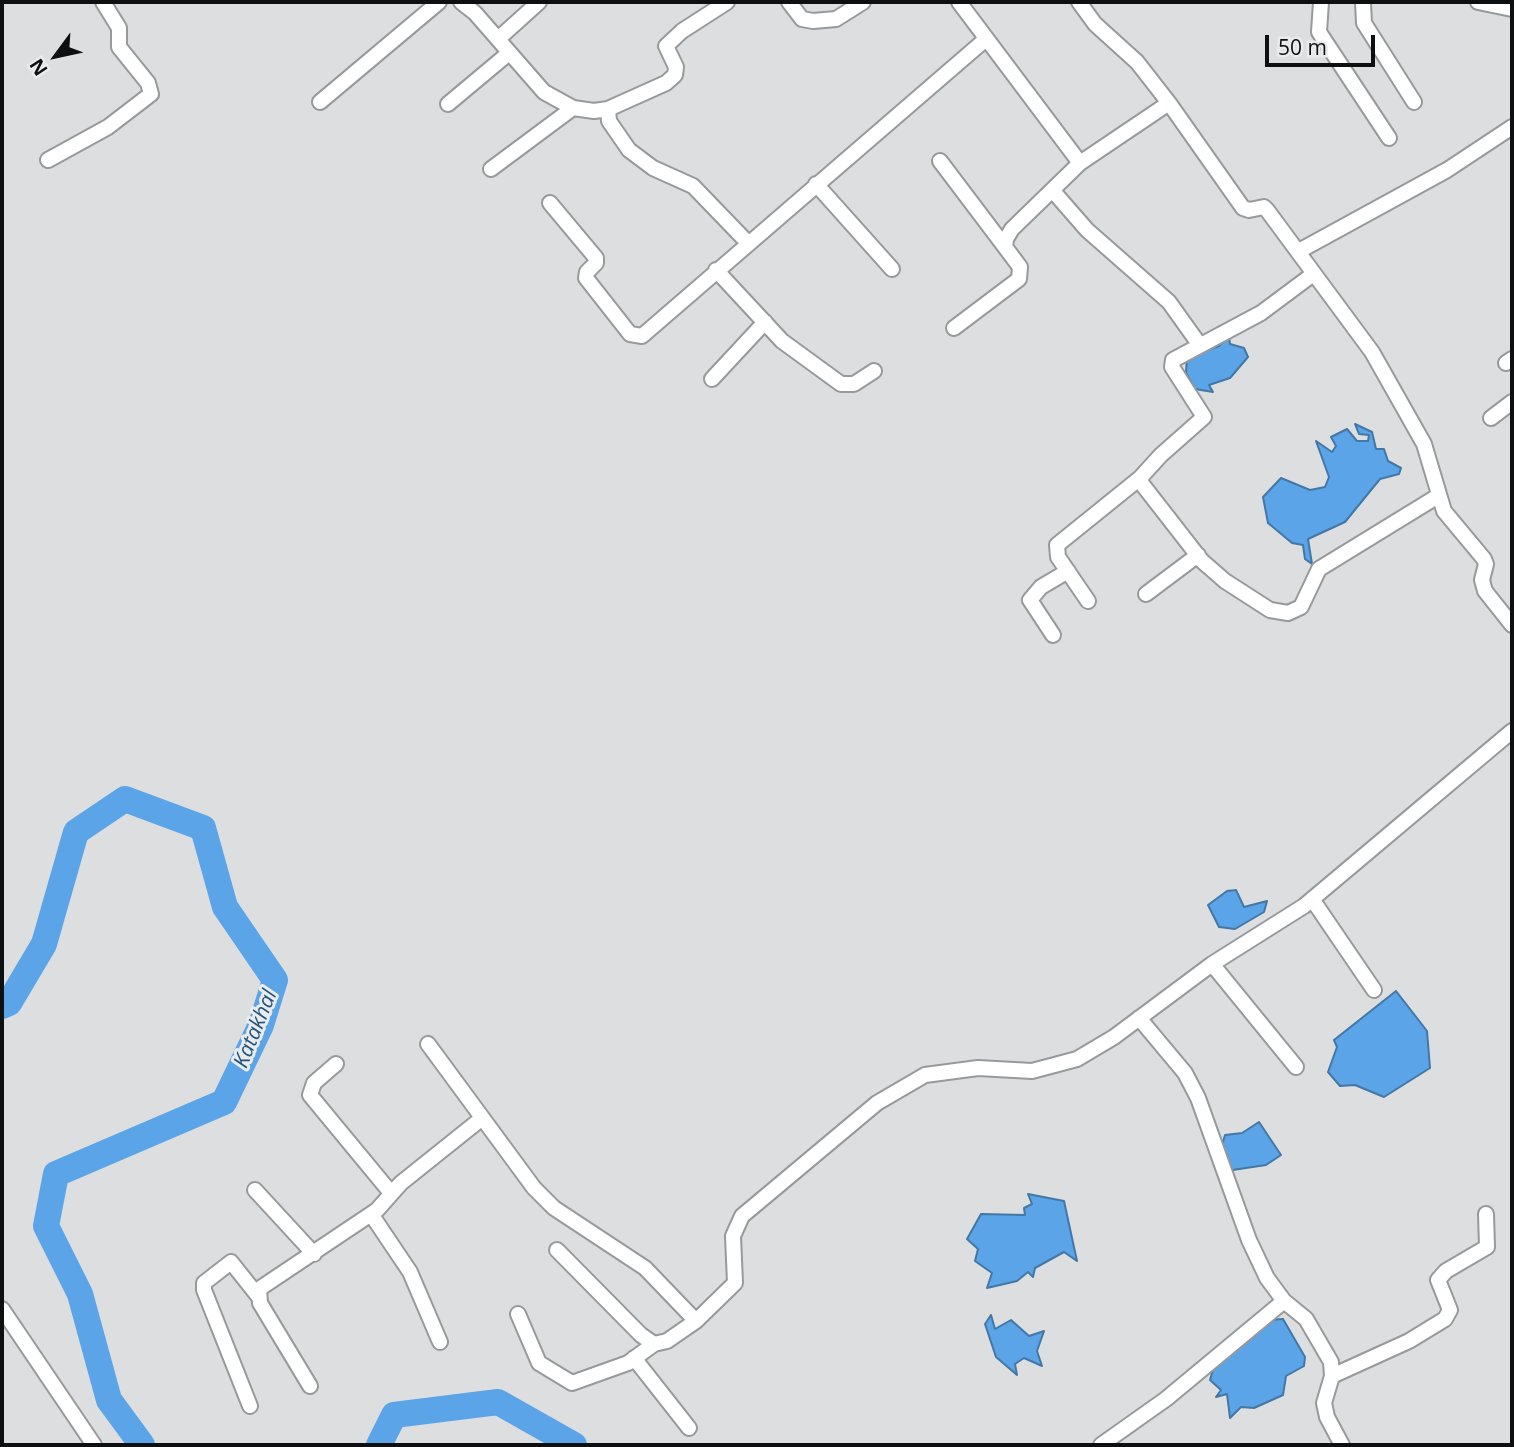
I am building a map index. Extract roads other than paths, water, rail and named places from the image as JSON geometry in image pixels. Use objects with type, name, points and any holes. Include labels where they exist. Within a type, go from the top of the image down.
[{"type":"street","points":[[48,160],[108,127],[151,94],[148,83],[119,47],[119,28],[103,2]]},
{"type":"street","points":[[320,102],[439,2]]},
{"type":"street","points":[[461,2],[475,13],[544,92],[573,108],[608,109],[667,83],[675,75],[676,67],[667,46],[682,31],[727,2]]},
{"type":"street","points":[[498,39],[540,2]]},
{"type":"street","points":[[789,2],[802,19],[813,21],[836,19],[863,2]]},
{"type":"street","points":[[959,2],[1080,163]]},
{"type":"street","points":[[1079,2],[1095,24],[1137,62],[1243,208],[1249,210],[1264,207],[1299,251],[1312,275],[1388,378],[1424,444],[1438,496],[1457,528],[1481,554],[1486,565],[1482,580],[1485,591],[1512,625]]},
{"type":"street","points":[[1478,2],[1512,9]]},
{"type":"street","points":[[1320,6],[1319,32],[1389,138]]},
{"type":"street","points":[[1363,8],[1369,32],[1414,102]]},
{"type":"street","points":[[550,203],[596,258],[596,263],[587,272],[586,278],[635,337],[652,328],[986,39]]},
{"type":"street","points":[[448,104],[509,53]]},
{"type":"street","points":[[1005,247],[1012,229],[1080,163],[1169,103]]},
{"type":"street","points":[[491,169],[573,108]]},
{"type":"street","points":[[608,109],[614,131],[629,150],[653,168],[692,186],[748,243]]},
{"type":"street","points":[[1299,251],[1447,170],[1512,127]]},
{"type":"street","points":[[940,161],[1020,267],[1019,279],[954,328]]},
{"type":"street","points":[[816,184],[892,269]]},
{"type":"street","points":[[1054,191],[1087,230],[1169,302],[1199,344]]},
{"type":"street","points":[[716,270],[789,348],[841,384],[854,384],[874,371]]},
{"type":"street","points":[[1088,601],[1058,557],[1057,545],[1140,478],[1204,417],[1172,367],[1173,360],[1261,313],[1312,275]]},
{"type":"street","points":[[712,379],[765,322]]},
{"type":"street","points":[[1491,418],[1512,402]]},
{"type":"street","points":[[1140,478],[1198,555],[1225,581],[1270,610],[1288,613],[1301,607],[1320,569],[1438,496]]},
{"type":"street","points":[[1146,594],[1198,555]]},
{"type":"street","points":[[1053,635],[1030,600],[1041,587],[1068,570]]},
{"type":"street","points":[[518,1314],[539,1363],[572,1384],[583,1382],[634,1358],[654,1344],[667,1340],[696,1321],[735,1283],[733,1236],[742,1216],[877,1103],[925,1075],[978,1068],[1032,1071],[1066,1064],[1114,1037],[1212,964],[1312,900],[1512,731]]},
{"type":"street","points":[[1312,900],[1374,990]]},
{"type":"street","points":[[1212,964],[1296,1067]]},
{"type":"street","points":[[1139,1018],[1185,1073],[1198,1098],[1249,1240],[1267,1278],[1284,1301],[1297,1309],[1317,1335],[1331,1362],[1332,1377],[1324,1403],[1326,1417],[1342,1445]]},
{"type":"street","points":[[428,1044],[534,1188],[554,1208],[645,1268],[696,1321]]},
{"type":"street","points":[[336,1064],[314,1083],[310,1095],[391,1193]]},
{"type":"street","points":[[258,1296],[264,1283],[314,1254],[371,1214],[391,1193],[481,1119]]},
{"type":"street","points":[[255,1189],[314,1254]]},
{"type":"street","points":[[371,1214],[410,1272],[440,1342]]},
{"type":"street","points":[[1332,1377],[1409,1340],[1445,1319],[1450,1310],[1438,1280],[1446,1271],[1479,1255],[1487,1247],[1486,1214]]},
{"type":"street","points":[[557,1250],[641,1335],[654,1344]]},
{"type":"street","points":[[250,1406],[204,1290],[204,1283],[231,1262],[258,1296],[310,1386]]},
{"type":"street","points":[[1101,1445],[1166,1399],[1284,1301]]},
{"type":"street","points":[[2,1309],[94,1445]]},
{"type":"street","points":[[634,1358],[689,1428]]},
{"type":"water","points":[[1229,335],[1230,344],[1244,348],[1248,357],[1230,378],[1209,385],[1213,392],[1195,389],[1186,373],[1187,357],[1219,346]]},
{"type":"water","points":[[1355,424],[1372,432],[1376,449],[1384,449],[1388,461],[1401,468],[1399,474],[1380,479],[1345,522],[1308,539],[1312,564],[1305,559],[1303,545],[1292,543],[1268,523],[1263,497],[1281,478],[1310,490],[1325,487],[1329,477],[1316,441],[1332,452],[1336,446],[1331,437],[1347,429],[1357,441],[1368,441],[1369,435],[1359,434]]},
{"type":"water","points":[[1236,890],[1244,907],[1267,901],[1264,912],[1235,929],[1219,927],[1208,905],[1227,891]]},
{"type":"water","points":[[1396,991],[1427,1031],[1430,1068],[1384,1097],[1355,1085],[1340,1086],[1328,1072],[1337,1047],[1334,1040]]},
{"type":"water","points":[[1259,1122],[1281,1155],[1266,1165],[1226,1171],[1219,1155],[1225,1135],[1242,1133]]},
{"type":"water","points":[[1028,1194],[1064,1201],[1077,1261],[1064,1252],[1035,1268],[1033,1277],[1028,1272],[1017,1281],[987,1288],[992,1273],[975,1261],[978,1249],[967,1239],[981,1214],[1025,1215],[1024,1208],[1032,1204]]},
{"type":"water","points":[[991,1315],[995,1329],[1011,1320],[1029,1336],[1044,1331],[1037,1351],[1042,1366],[1024,1358],[1015,1364],[1017,1375],[996,1357],[985,1324]]},
{"type":"water","points":[[1283,1319],[1305,1357],[1304,1366],[1286,1376],[1283,1395],[1254,1408],[1241,1407],[1230,1418],[1227,1394],[1216,1397],[1221,1390],[1210,1380],[1216,1359],[1269,1320]]},
{"type":"waterway","name":"Katakhal","points":[[2,1006],[9,1003],[44,944],[76,832],[125,799],[203,828],[225,907],[275,980],[261,1025],[224,1102],[56,1174],[46,1226],[80,1294],[109,1400],[142,1445]]},
{"type":"waterway","name":"Katakhal","points":[[379,1445],[394,1415],[498,1402],[574,1445]]}]
